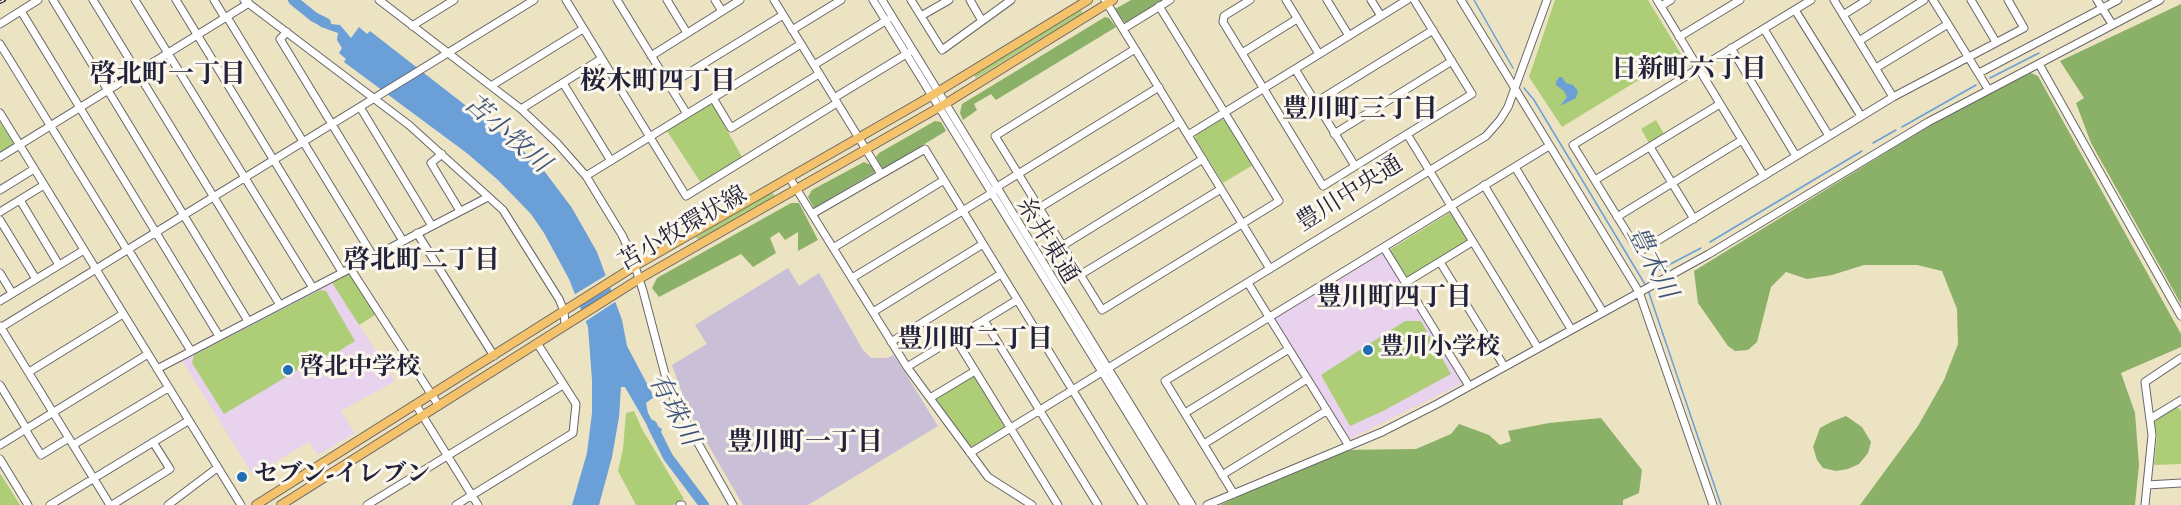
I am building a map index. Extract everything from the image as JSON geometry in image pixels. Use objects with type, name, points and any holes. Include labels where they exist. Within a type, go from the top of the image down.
[{"type":"main road","name":"苫小牧環状線","points":[[256,505],[635,266],[935,94],[1088,0]]},
{"type":"main road","name":"苫小牧環状線","points":[[281,505],[639,279],[942,106],[1108,1]]},
{"type":"street","points":[[0,24],[38,0]]},
{"type":"street","points":[[53,0],[248,321]]},
{"type":"street","points":[[93,0],[280,304]]},
{"type":"street","points":[[135,0],[313,288]]},
{"type":"street","points":[[176,0],[274,159],[439,406]]},
{"type":"street","points":[[214,0],[373,256]]},
{"type":"street","points":[[379,0],[521,109],[557,143],[586,176],[622,235],[635,266],[667,382],[676,406],[733,505]]},
{"type":"street","points":[[412,26],[454,0]]},
{"type":"street","points":[[153,442],[170,469],[111,505],[0,327],[534,0]]},
{"type":"street","points":[[566,0],[686,196],[909,52]]},
{"type":"street","points":[[617,0],[687,114]]},
{"type":"street","points":[[667,0],[687,33]]},
{"type":"street","points":[[715,0],[722,11]]},
{"type":"street","points":[[651,56],[740,0]]},
{"type":"street","points":[[774,0],[881,174]]},
{"type":"street","points":[[792,30],[830,3],[841,0]]},
{"type":"street","name":"糸井東通","points":[[873,0],[889,19],[1192,505]]},
{"type":"street","name":"糸井東通","points":[[882,0],[889,19]]},
{"type":"street","points":[[911,0],[942,50],[1011,0]]},
{"type":"street","points":[[921,16],[949,0]]},
{"type":"street","points":[[970,0],[982,21]]},
{"type":"street","points":[[1123,29],[1170,0]]},
{"type":"street","points":[[1250,0],[1224,16],[1223,22],[1323,186],[1472,94],[1414,0]]},
{"type":"street","points":[[1286,0],[1319,54]]},
{"type":"street","points":[[1327,0],[1349,36]]},
{"type":"street","points":[[1371,0],[1381,16]]},
{"type":"street","points":[[1188,135],[1407,0]]},
{"type":"street","points":[[1461,0],[1641,291],[1713,505]]},
{"type":"street","name":"豊川中央通","points":[[970,453],[1490,132],[1508,107],[1547,0]]},
{"type":"street","points":[[1671,0],[1659,3],[1764,176]]},
{"type":"street","points":[[1679,37],[1740,0]]},
{"type":"street","points":[[1811,0],[1573,145],[1639,252],[1893,97],[2024,28],[2008,0]]},
{"type":"street","points":[[1834,0],[1893,97]]},
{"type":"street","points":[[1843,15],[1867,0]]},
{"type":"street","points":[[1859,41],[1924,0]]},
{"type":"street","points":[[1933,0],[1988,89]]},
{"type":"street","points":[[1971,0],[1996,42]]},
{"type":"street","points":[[2097,0],[2112,24]]},
{"type":"street","points":[[1979,73],[2118,0]]},
{"type":"street","points":[[1207,505],[1382,432],[1469,386],[1708,254],[1928,122],[2160,0]]},
{"type":"street","points":[[1108,1],[1270,269]]},
{"type":"street","points":[[0,157],[226,18],[247,2],[377,97],[503,210],[567,309],[565,325]]},
{"type":"street","points":[[1135,49],[995,136],[1102,310],[1279,201],[1159,6]]},
{"type":"street","points":[[1795,10],[1861,116]]},
{"type":"street","points":[[21,11],[219,336]]},
{"type":"street","points":[[669,85],[783,15]]},
{"type":"street","points":[[814,65],[889,19]]},
{"type":"street","points":[[1242,53],[1297,19]]},
{"type":"street","points":[[1876,68],[1948,24]]},
{"type":"street","points":[[491,86],[583,29]]},
{"type":"street","points":[[1764,29],[1829,136]]},
{"type":"street","points":[[1316,102],[1433,30]]},
{"type":"street","points":[[287,32],[280,39],[403,241]]},
{"type":"street","points":[[0,44],[191,351]]},
{"type":"street","points":[[586,176],[801,44]]},
{"type":"street","points":[[1731,48],[1796,156]]},
{"type":"street","points":[[521,109],[601,59]]},
{"type":"street","points":[[1335,134],[1452,62]]},
{"type":"street","points":[[2038,64],[2181,316]]},
{"type":"street","points":[[1295,69],[1355,166]]},
{"type":"street","points":[[712,98],[731,128],[819,74]]},
{"type":"street","points":[[562,82],[611,160]]},
{"type":"street","points":[[852,278],[1159,87]]},
{"type":"street","points":[[1595,180],[1720,104]]},
{"type":"street","points":[[360,107],[432,226]]},
{"type":"street","points":[[0,113],[241,505]]},
{"type":"street","points":[[1039,208],[1180,122]]},
{"type":"street","points":[[1407,134],[1538,348]]},
{"type":"street","points":[[1617,217],[1742,140]]},
{"type":"street","points":[[1234,494],[1165,381],[1550,146]]},
{"type":"street","points":[[1650,147],[1694,219]]},
{"type":"street","points":[[812,214],[925,149],[1143,505]]},
{"type":"street","points":[[442,154],[431,163],[460,211]]},
{"type":"street","points":[[1062,246],[1203,159]]},
{"type":"street","points":[[1515,167],[1603,312]]},
{"type":"street","points":[[0,189],[34,169]]},
{"type":"street","points":[[789,177],[907,367],[970,453],[988,477],[1032,505]]},
{"type":"street","points":[[833,248],[944,180]]},
{"type":"street","points":[[0,212],[44,185]]},
{"type":"street","points":[[1484,185],[1571,329]]},
{"type":"street","points":[[1080,275],[1221,189]]},
{"type":"street","points":[[157,369],[488,197]]},
{"type":"street","points":[[20,200],[59,265]]},
{"type":"street","points":[[0,220],[36,279]]},
{"type":"street","points":[[417,234],[494,356]]},
{"type":"street","points":[[1406,283],[1472,242]]},
{"type":"street","points":[[873,312],[983,244]]},
{"type":"street","points":[[1384,248],[1469,386]]},
{"type":"street","points":[[0,301],[84,250]]},
{"type":"street","points":[[1440,262],[1504,366]]},
{"type":"street","points":[[0,273],[12,293]]},
{"type":"street","points":[[891,342],[1001,274]]},
{"type":"street","points":[[1248,282],[1348,446]]},
{"type":"street","points":[[907,367],[1017,300]]},
{"type":"street","points":[[28,372],[123,314]]},
{"type":"street","points":[[984,320],[1098,505]]},
{"type":"street","points":[[955,338],[1058,505]]},
{"type":"street","points":[[456,505],[573,433],[576,404],[537,343]]},
{"type":"street","points":[[1185,413],[1289,349]]},
{"type":"street","points":[[0,445],[148,354]]},
{"type":"street","points":[[2145,505],[2152,435],[2145,382],[2181,358]]},
{"type":"street","name":"糸井東通","points":[[1106,370],[1184,505]]},
{"type":"street","points":[[930,398],[975,371]]},
{"type":"street","points":[[1204,444],[1307,379]]},
{"type":"street","points":[[0,385],[41,455],[168,388]]},
{"type":"street","points":[[367,505],[563,385]]},
{"type":"street","points":[[2150,419],[2180,401]]},
{"type":"street","points":[[416,405],[478,505]]},
{"type":"street","points":[[1222,475],[1326,411]]},
{"type":"street","points":[[50,505],[188,421]]},
{"type":"street","points":[[0,459],[28,505]]},
{"type":"street","points":[[168,505],[217,468]]},
{"type":"street","points":[[2147,485],[2181,483]]},
{"type":"street","points":[[64,496],[70,505]]},
{"type":"shaded area","name":"豊川小学校","points":[[1383,253],[1462,380],[1461,384],[1350,439],[1274,319]]},
{"type":"shaded area","points":[[788,268],[799,286],[819,273],[863,350],[871,358],[887,358],[894,355],[938,426],[808,505],[743,505],[688,410],[672,365],[707,344],[695,325]]},
{"type":"shaded area","name":"啓北中学校","points":[[331,281],[395,381],[341,411],[355,433],[318,455],[309,442],[253,475],[182,360]]},
{"type":"green space","points":[[1131,0],[1163,0],[1125,23],[1115,9]]},
{"type":"green space","points":[[1555,0],[1648,0],[1681,54],[1562,127],[1529,77]]},
{"type":"green space","points":[[2181,4],[2181,304],[2091,143],[2076,103],[2084,98],[2060,61]]},
{"type":"green space","points":[[1081,10],[1083,13],[976,78],[974,75]]},
{"type":"green space","points":[[1105,17],[1109,18],[1116,27],[996,100],[991,94],[974,104],[977,110],[963,120],[960,113],[962,104]]},
{"type":"green space","points":[[2031,73],[2038,76],[2181,334],[2181,347],[2121,373],[2135,413],[2139,465],[2135,505],[1860,505],[1918,426],[1944,380],[1958,344],[1957,309],[1942,271],[1917,265],[1864,265],[1832,275],[1807,279],[1786,272],[1771,287],[1757,342],[1748,350],[1735,351],[1728,346],[1698,303],[1694,271],[1981,94]]},
{"type":"green space","points":[[707,104],[713,105],[742,157],[701,183],[667,131]]},
{"type":"green space","points":[[1220,120],[1226,120],[1253,165],[1223,183],[1195,138],[1196,135]]},
{"type":"green space","points":[[1656,120],[1664,134],[1649,143],[1641,129]]},
{"type":"green space","points":[[935,121],[941,122],[946,131],[883,169],[876,157],[879,153]]},
{"type":"green space","points":[[0,122],[13,142],[13,146],[0,154]]},
{"type":"green space","points":[[864,162],[871,165],[875,172],[814,208],[808,197],[812,190]]},
{"type":"green space","points":[[772,192],[775,196],[698,240],[696,237]]},
{"type":"green space","points":[[791,203],[799,203],[818,240],[798,251],[798,232],[785,240],[779,232],[770,238],[776,253],[753,267],[741,254],[659,297],[652,288],[657,278]]},
{"type":"green space","points":[[1451,212],[1468,239],[1467,243],[1407,277],[1391,249]]},
{"type":"green space","points":[[350,273],[375,315],[359,325],[331,281]]},
{"type":"green space","points":[[320,290],[326,291],[355,341],[331,356],[323,355],[224,414],[192,363],[194,355]]},
{"type":"green space","points":[[1405,321],[1421,321],[1451,374],[1350,426],[1321,375]]},
{"type":"green space","points":[[973,375],[1006,425],[1006,428],[974,447],[970,446],[935,398]]},
{"type":"green space","points":[[2175,408],[2181,411],[2181,464],[2154,465],[2157,435],[2154,423]]},
{"type":"green space","points":[[634,411],[642,429],[684,499],[673,505],[636,505],[618,471],[623,449],[626,413]]},
{"type":"green space","points":[[1846,416],[1862,427],[1871,442],[1868,453],[1859,464],[1848,469],[1836,471],[1823,468],[1817,460],[1813,447],[1820,428]]},
{"type":"green space","points":[[1601,418],[1642,470],[1639,493],[1623,500],[1623,505],[1220,505],[1337,450],[1416,449],[1451,434],[1459,424],[1489,435],[1500,445],[1511,441],[1508,431],[1549,423]]},
{"type":"green space","points":[[0,473],[20,505],[0,505]]},
{"type":"water","points":[[316,17],[331,24],[340,25],[351,38],[359,27],[367,34],[370,31],[519,147],[545,172],[572,208],[597,252],[622,320],[627,346],[654,397],[646,403],[648,413],[654,424],[662,429],[660,436],[655,439],[625,387],[621,387],[619,417],[612,457],[599,505],[572,505],[587,453],[592,413],[588,327],[569,279],[544,233],[531,214],[498,180],[468,154],[344,62],[346,59],[339,53],[342,48],[337,40],[338,33],[321,27],[312,19]]},
{"type":"water","points":[[1559,77],[1573,85],[1578,91],[1576,98],[1560,106],[1567,97],[1564,91],[1556,85]]},
{"type":"pier","points":[[608,274],[613,286],[577,308],[572,296]]},
{"type":"pier","points":[[614,289],[618,300],[583,323],[578,312]]},
{"type":"waterway","name":"苫小牧川","points":[[293,0],[314,17],[326,23]]},
{"type":"waterway","name":"豊木川","points":[[1474,0],[1513,68]]},
{"type":"waterway","points":[[1990,78],[2039,53]]},
{"type":"waterway","points":[[1902,127],[1976,85]]},
{"type":"waterway","name":"豊木川","points":[[1524,88],[1534,100],[1646,286]]},
{"type":"waterway","points":[[1873,143],[1896,130]]},
{"type":"waterway","points":[[1710,242],[1862,151]]},
{"type":"waterway","points":[[1659,270],[1701,248]]},
{"type":"waterway","name":"豊木川","points":[[1648,290],[1721,505]]},
{"type":"waterway","name":"有珠川","points":[[652,425],[668,457],[704,505]]},
{"type":"railway","points":[[0,2],[4,0]]},
{"type":"place","name":"豊川小学校","points":[[1368,350]]},
{"type":"place","name":"啓北中学校","points":[[288,370]]},
{"type":"place","name":"セブン-イレブン","points":[[242,477]]},
{"type":"district","name":"日新町六丁目","points":[[1689,73]]},
{"type":"district","name":"啓北町一丁目","points":[[168,78]]},
{"type":"district","name":"桜木町四丁目","points":[[658,85]]},
{"type":"district","name":"豊川町三丁目","points":[[1360,113]]},
{"type":"district","name":"啓北町二丁目","points":[[422,264]]},
{"type":"district","name":"豊川町四丁目","points":[[1394,301]]},
{"type":"district","name":"豊川町二丁目","points":[[975,343]]},
{"type":"district","name":"豊川町一丁目","points":[[805,446]]}]
